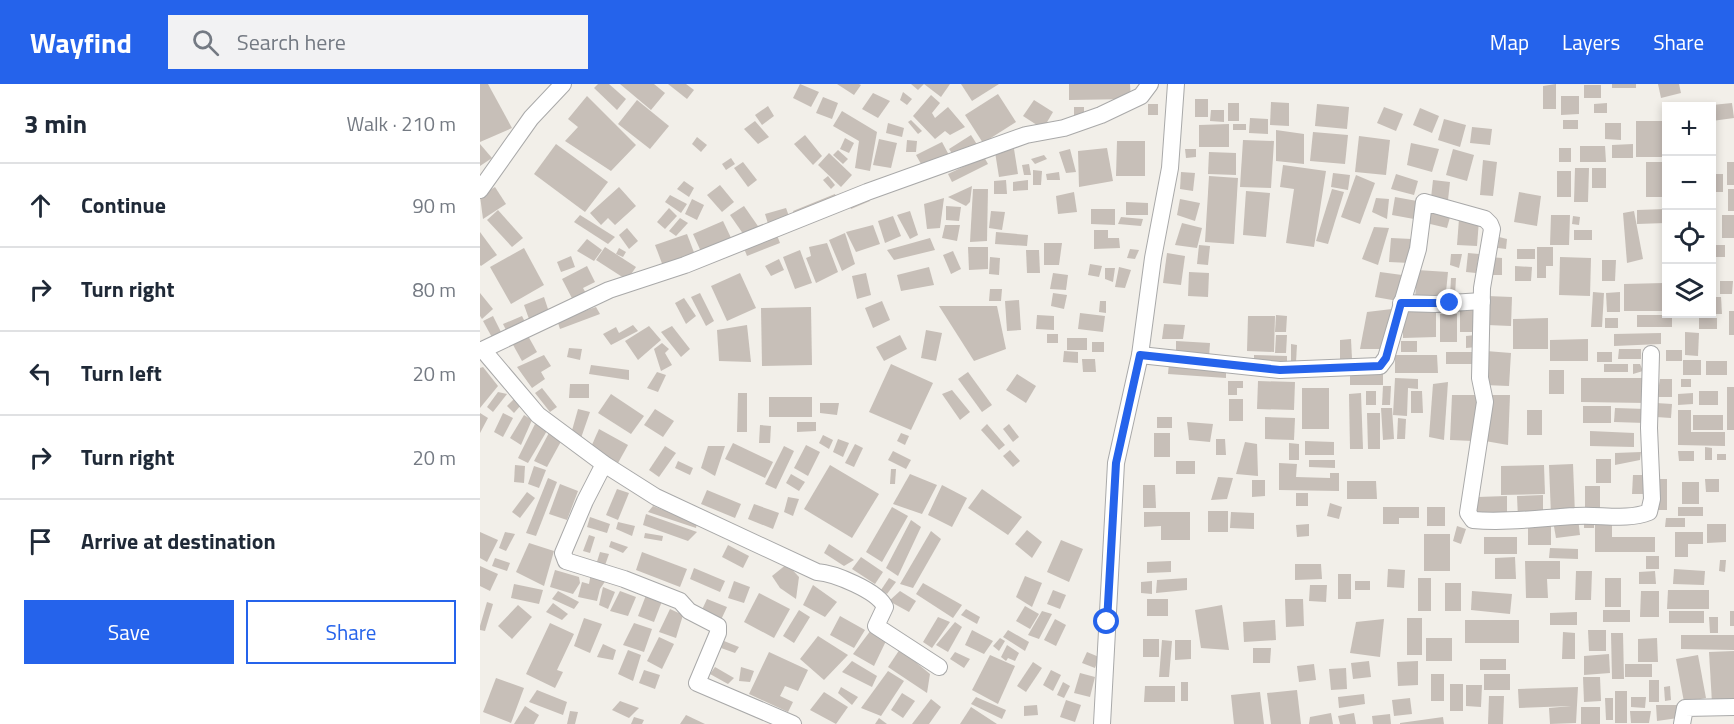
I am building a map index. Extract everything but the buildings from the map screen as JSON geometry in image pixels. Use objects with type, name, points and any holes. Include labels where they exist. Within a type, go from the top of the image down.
[{"type":"street","points":[[480,190],[531,118],[563,84]]},
{"type":"street","points":[[939,667],[876,626],[885,607],[875,597],[833,573],[817,572],[656,497],[604,464],[538,415],[481,350],[609,290],[685,266],[867,192],[1026,135],[1064,128],[1101,115],[1142,96],[1150,84]]},
{"type":"street","points":[[1102,724],[1116,463],[1140,355],[1153,258],[1170,168],[1176,84]]},
{"type":"street","points":[[1140,355],[1280,370],[1380,366],[1386,358],[1418,249],[1425,201],[1476,216],[1490,224],[1482,302],[1480,378],[1485,402],[1468,513],[1473,520],[1523,520],[1595,515],[1632,517],[1649,512],[1652,499],[1649,428],[1651,354]]},
{"type":"street","points":[[1401,303],[1482,302]]},
{"type":"street","points":[[604,464],[563,553],[566,561],[624,579],[680,601],[689,611],[718,626],[718,633],[697,683],[793,724]]},
{"type":"street","points":[[1682,724],[1685,708],[1734,707]]},
{"type":"route","points":[[1107,622],[1116,463],[1140,355],[1280,370],[1380,366],[1386,358],[1401,303],[1450,303]]}]
